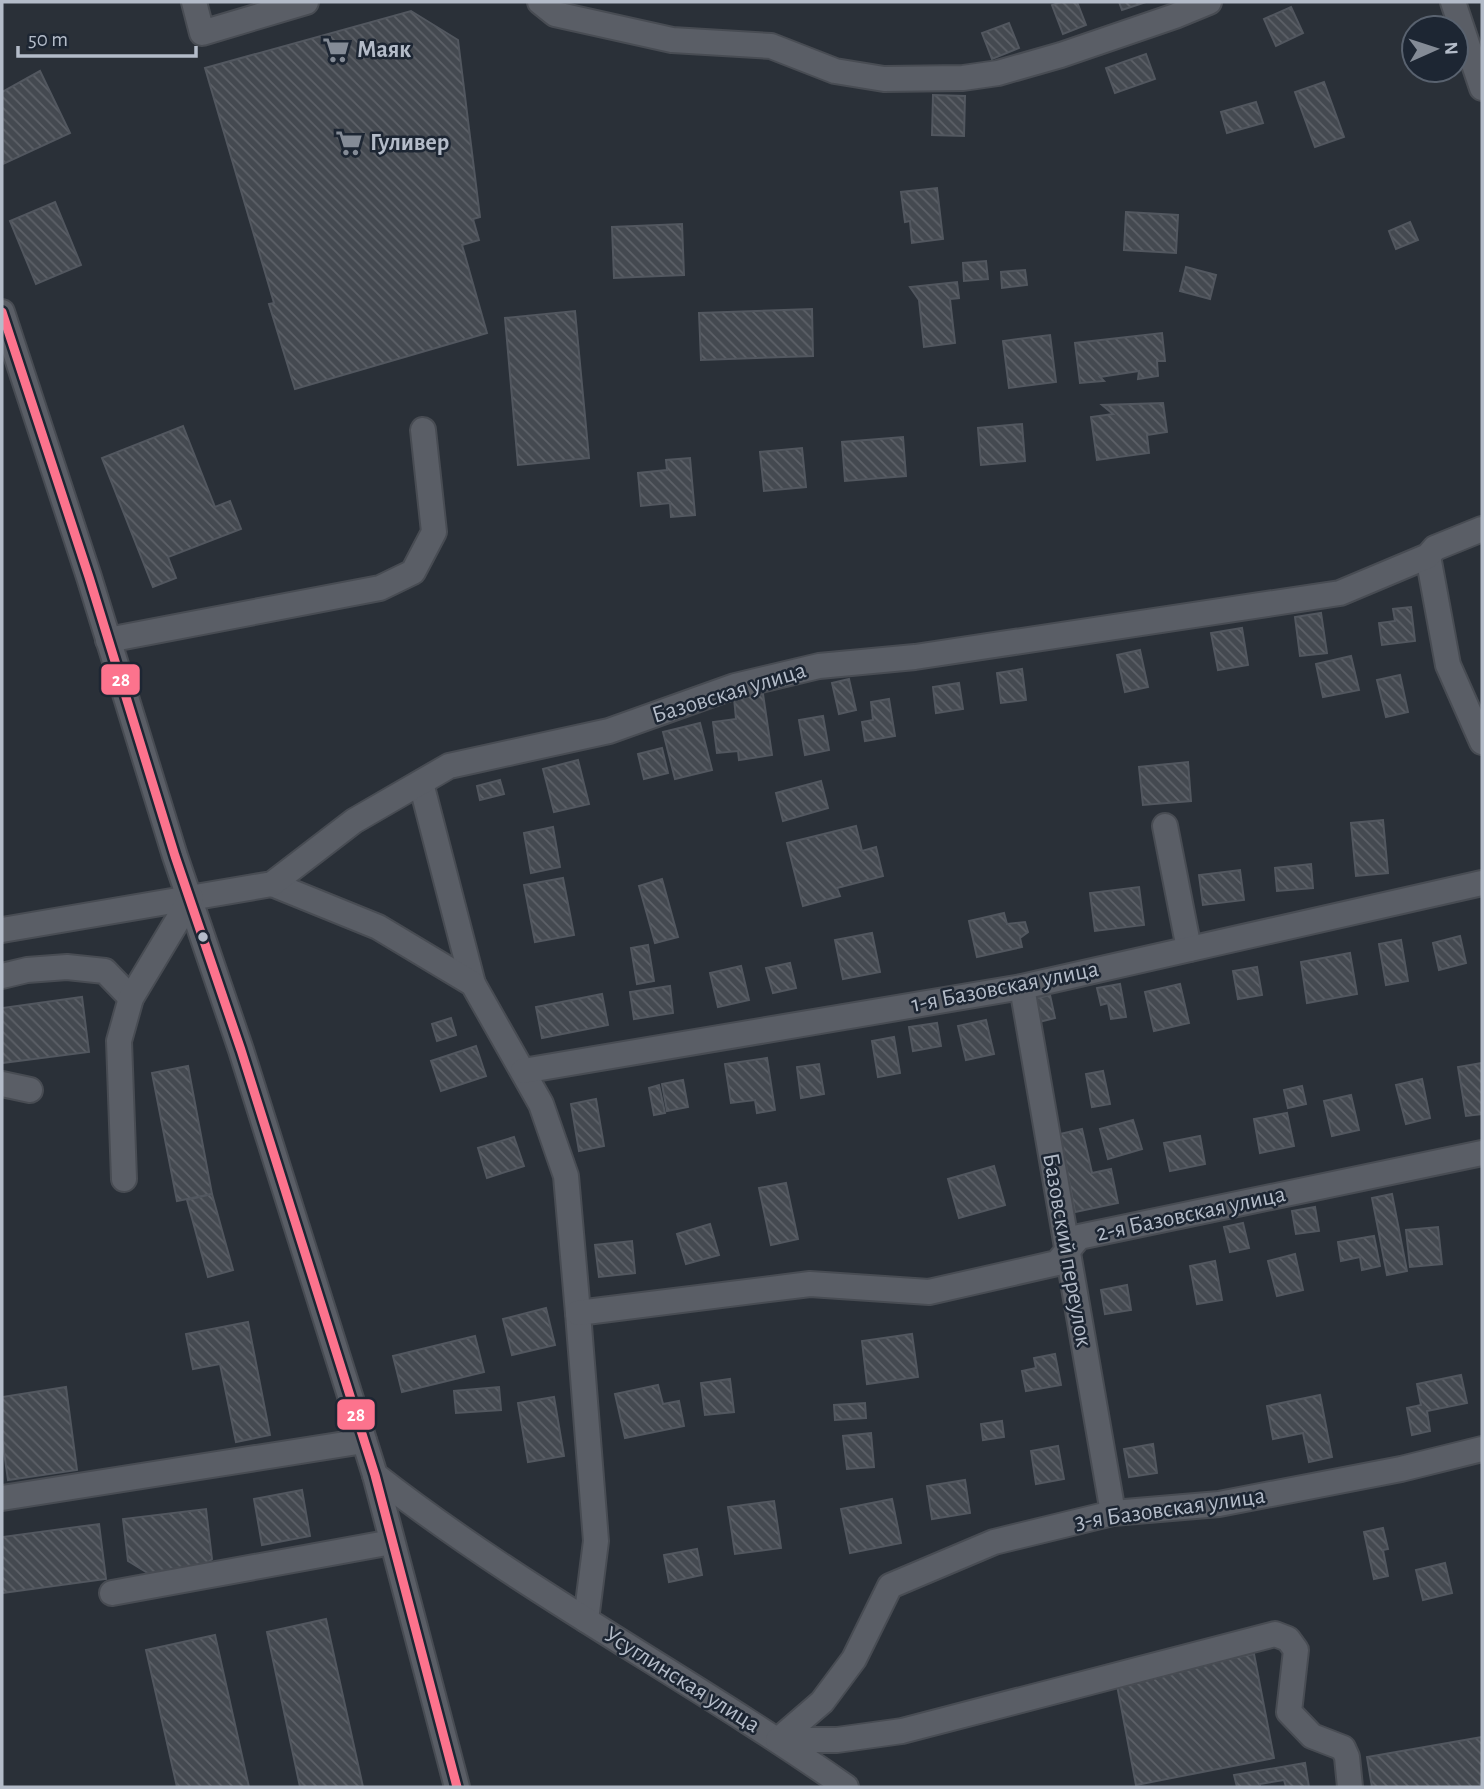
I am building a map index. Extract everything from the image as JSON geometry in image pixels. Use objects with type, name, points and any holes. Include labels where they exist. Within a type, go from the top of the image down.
[{"type":"street","points":[[194,2],[202,33],[306,2]]},
{"type":"street","points":[[540,2],[555,14],[672,40],[771,46],[835,71],[884,79],[963,78],[998,74],[1163,20],[1209,2]]},
{"type":"street","points":[[1453,2],[1482,88]]},
{"type":"street","points":[[2,312],[175,856],[241,1050],[375,1475],[457,1787]]},
{"type":"street","points":[[108,640],[380,588],[414,572],[434,532],[423,430]]},
{"type":"street","name":"Базовская улица","points":[[2,930],[272,884],[354,821],[450,766],[609,731],[735,686],[818,666],[915,657],[1340,593],[1475,533]]},
{"type":"street","points":[[1432,552],[1448,665],[1471,687],[1482,742]]},
{"type":"street","points":[[421,783],[473,984],[541,1104],[566,1176],[596,1541],[586,1620]]},
{"type":"street","points":[[1165,826],[1189,949]]},
{"type":"street","name":"1-я Базовская улица","points":[[523,1070],[1022,986],[1482,883]]},
{"type":"street","points":[[272,884],[378,927],[473,984]]},
{"type":"street","points":[[124,1179],[119,1041],[131,998],[191,898]]},
{"type":"street","points":[[2,976],[27,970],[67,967],[105,971],[131,998]]},
{"type":"street","name":"Базовский переулок","points":[[1022,986],[1113,1513]]},
{"type":"street","points":[[2,1084],[30,1090]]},
{"type":"street","name":"2-я Базовская улица","points":[[578,1312],[810,1284],[929,1292],[1057,1264],[1079,1237],[1482,1153]]},
{"type":"street","points":[[2,1497],[364,1441]]},
{"type":"street","name":"3-я Базовская улица","points":[[778,1740],[822,1702],[854,1659],[890,1586],[994,1542],[1113,1513],[1219,1504],[1401,1469],[1482,1449]]},
{"type":"street","name":"Усуглинская улица","points":[[375,1475],[422,1512],[586,1620],[778,1740],[846,1787]]},
{"type":"street","points":[[112,1593],[392,1542]]},
{"type":"street","points":[[778,1740],[837,1740],[902,1731],[1275,1634],[1287,1639],[1296,1650],[1289,1712],[1312,1736],[1343,1748],[1348,1757],[1350,1787]]},
{"type":"building","points":[[1077,2],[1086,25],[1063,34],[1052,5]]},
{"type":"building","points":[[1119,2],[1146,2],[1122,10]]},
{"type":"building","points":[[1291,7],[1303,33],[1276,46],[1264,19]]},
{"type":"building","name":"Гуливер","points":[[411,11],[458,40],[480,217],[473,219],[479,240],[462,245],[487,333],[295,389],[269,304],[274,303],[205,68]]},
{"type":"building","points":[[1009,23],[1019,48],[992,59],[982,33]]},
{"type":"building","points":[[1146,54],[1155,79],[1115,93],[1106,68]]},
{"type":"building","points":[[40,71],[70,133],[3,164],[2,92]]},
{"type":"building","points":[[1324,82],[1344,137],[1315,147],[1295,92]]},
{"type":"building","points":[[933,95],[965,96],[964,136],[932,135]]},
{"type":"building","points":[[1256,102],[1263,123],[1227,133],[1221,112]]},
{"type":"building","points":[[937,188],[943,239],[912,243],[910,221],[905,222],[901,192]]},
{"type":"building","points":[[55,202],[81,265],[36,284],[10,221]]},
{"type":"building","points":[[1126,212],[1178,215],[1176,253],[1124,250]]},
{"type":"building","points":[[1410,222],[1418,240],[1396,249],[1389,231]]},
{"type":"building","points":[[682,224],[684,275],[614,278],[612,227]]},
{"type":"building","points":[[986,261],[988,279],[964,281],[963,263]]},
{"type":"building","points":[[1186,267],[1216,275],[1210,299],[1180,291]]},
{"type":"building","points":[[1025,270],[1027,285],[1002,288],[1001,272]]},
{"type":"building","points":[[957,282],[959,298],[950,299],[955,343],[924,347],[919,300],[910,287]]},
{"type":"building","points":[[812,309],[813,356],[701,360],[699,313]]},
{"type":"building","points":[[575,311],[589,458],[518,465],[505,318]]},
{"type":"building","points":[[1162,333],[1165,361],[1157,361],[1158,376],[1138,379],[1139,371],[1100,377],[1104,381],[1080,383],[1075,343]]},
{"type":"building","points":[[1050,335],[1056,382],[1009,388],[1003,341]]},
{"type":"building","points":[[1163,403],[1167,432],[1147,435],[1149,453],[1097,460],[1091,417],[1113,414],[1102,405]]},
{"type":"building","points":[[1022,424],[1025,461],[981,465],[978,428]]},
{"type":"building","points":[[183,426],[215,507],[230,501],[241,529],[168,557],[176,578],[153,587],[102,458]]},
{"type":"building","points":[[903,437],[906,476],[845,481],[842,442]]},
{"type":"building","points":[[802,448],[806,487],[764,491],[760,452]]},
{"type":"building","points":[[690,458],[695,515],[671,517],[670,503],[641,506],[638,473],[667,470],[666,460]]},
{"type":"building","points":[[1411,607],[1415,641],[1382,645],[1379,623],[1395,621],[1393,609]]},
{"type":"building","points":[[1321,613],[1327,653],[1300,656],[1295,617]]},
{"type":"building","points":[[1242,628],[1248,665],[1218,670],[1211,633]]},
{"type":"building","points":[[1140,650],[1148,687],[1125,692],[1117,655]]},
{"type":"building","points":[[1351,656],[1359,690],[1323,697],[1316,664]]},
{"type":"building","points":[[1022,669],[1026,700],[1001,703],[997,673]]},
{"type":"building","points":[[1400,675],[1408,712],[1386,717],[1377,680]]},
{"type":"building","points":[[849,679],[856,710],[839,714],[832,683]]},
{"type":"building","points":[[959,683],[963,709],[936,713],[933,687]]},
{"type":"building","points":[[763,694],[772,755],[739,760],[738,751],[717,753],[713,722],[736,719],[734,698]]},
{"type":"building","points":[[889,699],[895,736],[865,741],[862,722],[873,720],[871,702]]},
{"type":"building","points":[[823,716],[829,750],[805,755],[799,720]]},
{"type":"building","points":[[700,723],[712,770],[675,779],[663,732]]},
{"type":"building","points":[[662,748],[668,773],[644,779],[638,754]]},
{"type":"building","points":[[578,760],[589,804],[554,812],[543,769]]},
{"type":"building","points":[[1188,762],[1191,801],[1143,805],[1139,767]]},
{"type":"building","points":[[500,780],[504,794],[480,800],[477,786]]},
{"type":"building","points":[[821,781],[828,808],[783,821],[776,793]]},
{"type":"building","points":[[1383,820],[1388,873],[1356,876],[1351,823]]},
{"type":"building","points":[[856,826],[862,851],[876,847],[883,876],[837,888],[840,896],[803,906],[787,843]]},
{"type":"building","points":[[553,827],[560,867],[531,873],[524,833]]},
{"type":"building","points":[[1311,864],[1313,888],[1277,891],[1275,868]]},
{"type":"building","points":[[1240,870],[1244,900],[1203,905],[1199,875]]},
{"type":"building","points":[[563,878],[574,935],[535,942],[524,885]]},
{"type":"building","points":[[662,879],[678,937],[655,943],[639,886]]},
{"type":"building","points":[[1139,887],[1144,925],[1095,931],[1090,893]]},
{"type":"building","points":[[1004,913],[1007,924],[1025,922],[1028,932],[1020,938],[1022,947],[977,957],[969,921]]},
{"type":"building","points":[[872,933],[880,972],[843,979],[835,940]]},
{"type":"building","points":[[1460,936],[1466,963],[1439,970],[1433,943]]},
{"type":"building","points":[[1401,940],[1408,981],[1386,985],[1379,944]]},
{"type":"building","points":[[648,945],[654,981],[637,984],[631,948]]},
{"type":"building","points":[[1350,953],[1357,994],[1307,1003],[1301,962]]},
{"type":"building","points":[[790,963],[796,988],[773,993],[766,968]]},
{"type":"building","points":[[741,966],[749,1000],[718,1007],[710,973]]},
{"type":"building","points":[[1257,967],[1262,995],[1238,999],[1233,971]]},
{"type":"building","points":[[1120,984],[1126,1017],[1111,1019],[1108,1003],[1101,1005],[1097,988]]},
{"type":"building","points":[[1180,984],[1189,1023],[1154,1031],[1145,992]]},
{"type":"building","points":[[670,986],[673,1013],[634,1019],[630,992]]},
{"type":"building","points":[[602,994],[608,1025],[542,1038],[536,1007]]},
{"type":"building","points":[[1050,995],[1055,1018],[1039,1022],[1034,999]]},
{"type":"building","points":[[82,997],[89,1052],[2,1063],[2,1008]]},
{"type":"building","points":[[451,1018],[456,1035],[437,1041],[432,1024]]},
{"type":"building","points":[[986,1020],[994,1054],[966,1060],[958,1026]]},
{"type":"building","points":[[937,1023],[941,1046],[913,1051],[909,1027]]},
{"type":"building","points":[[894,1037],[900,1073],[878,1077],[872,1041]]},
{"type":"building","points":[[476,1046],[486,1076],[441,1091],[431,1061]]},
{"type":"building","points":[[767,1058],[775,1110],[757,1113],[755,1100],[731,1103],[725,1064]]},
{"type":"building","points":[[1482,1063],[1482,1114],[1466,1116],[1458,1067]]},
{"type":"building","points":[[819,1064],[824,1094],[801,1098],[797,1067]]},
{"type":"building","points":[[188,1066],[212,1194],[177,1201],[152,1073]]},
{"type":"building","points":[[1103,1071],[1110,1104],[1092,1107],[1086,1074]]},
{"type":"building","points":[[1422,1079],[1430,1118],[1406,1124],[1396,1085]]},
{"type":"building","points":[[683,1080],[688,1107],[667,1111],[662,1084]]},
{"type":"building","points":[[659,1085],[665,1113],[654,1115],[649,1088]]},
{"type":"building","points":[[1302,1086],[1306,1104],[1288,1108],[1284,1090]]},
{"type":"building","points":[[1351,1095],[1359,1130],[1332,1136],[1324,1101]]},
{"type":"building","points":[[596,1099],[604,1146],[579,1151],[571,1104]]},
{"type":"building","points":[[1287,1113],[1294,1146],[1260,1153],[1254,1119]]},
{"type":"building","points":[[1133,1120],[1142,1149],[1108,1159],[1100,1129]]},
{"type":"building","points":[[1082,1129],[1092,1173],[1111,1169],[1118,1203],[1075,1212],[1060,1134]]},
{"type":"building","points":[[1200,1136],[1205,1164],[1170,1171],[1164,1143]]},
{"type":"building","points":[[514,1137],[524,1166],[487,1178],[478,1148]]},
{"type":"building","points":[[994,1166],[1005,1205],[959,1218],[948,1179]]},
{"type":"building","points":[[786,1183],[798,1239],[771,1245],[759,1188]]},
{"type":"building","points":[[212,1194],[233,1270],[208,1277],[187,1200]]},
{"type":"building","points":[[1392,1194],[1407,1271],[1387,1275],[1372,1198]]},
{"type":"building","points":[[1315,1207],[1319,1231],[1296,1234],[1292,1211]]},
{"type":"building","points":[[1243,1223],[1249,1248],[1230,1252],[1224,1227]]},
{"type":"building","points":[[710,1224],[719,1255],[686,1264],[677,1234]]},
{"type":"building","points":[[1438,1227],[1442,1264],[1410,1267],[1406,1230]]},
{"type":"building","points":[[1374,1236],[1380,1266],[1362,1270],[1360,1257],[1341,1261],[1338,1242]]},
{"type":"building","points":[[632,1241],[635,1273],[599,1277],[595,1245]]},
{"type":"building","points":[[1295,1254],[1303,1290],[1277,1296],[1268,1261]]},
{"type":"building","points":[[1215,1261],[1222,1300],[1197,1304],[1190,1266]]},
{"type":"building","points":[[1127,1285],[1131,1310],[1105,1314],[1101,1290]]},
{"type":"building","points":[[546,1308],[555,1345],[512,1355],[503,1319]]},
{"type":"building","points":[[248,1322],[270,1435],[236,1442],[220,1364],[193,1369],[186,1334]]},
{"type":"building","points":[[912,1334],[918,1377],[867,1384],[862,1341]]},
{"type":"building","points":[[475,1336],[484,1372],[402,1392],[393,1356]]},
{"type":"building","points":[[1055,1354],[1061,1385],[1026,1391],[1022,1371],[1036,1368],[1034,1358]]},
{"type":"building","points":[[1461,1375],[1467,1403],[1427,1411],[1430,1431],[1412,1435],[1407,1408],[1421,1405],[1417,1384]]},
{"type":"building","points":[[730,1379],[734,1412],[705,1415],[701,1383]]},
{"type":"building","points":[[658,1385],[663,1404],[679,1401],[684,1426],[625,1438],[615,1394]]},
{"type":"building","points":[[66,1387],[77,1470],[8,1480],[2,1438],[2,1397]]},
{"type":"building","points":[[499,1387],[501,1410],[456,1413],[454,1391]]},
{"type":"building","points":[[1320,1395],[1332,1457],[1309,1462],[1303,1433],[1273,1439],[1267,1406]]},
{"type":"building","points":[[554,1397],[564,1456],[528,1462],[518,1403]]},
{"type":"building","points":[[865,1403],[866,1418],[835,1420],[834,1405]]},
{"type":"building","points":[[1002,1421],[1004,1437],[983,1440],[981,1424]]},
{"type":"building","points":[[871,1433],[874,1467],[847,1469],[843,1436]]},
{"type":"building","points":[[1153,1444],[1157,1473],[1129,1477],[1124,1449]]},
{"type":"building","points":[[1058,1446],[1064,1479],[1036,1484],[1031,1451]]},
{"type":"building","points":[[965,1480],[970,1513],[932,1519],[927,1486]]},
{"type":"building","points":[[302,1490],[310,1536],[262,1545],[254,1499]]},
{"type":"building","points":[[892,1499],[901,1543],[850,1553],[841,1509]]},
{"type":"building","points":[[774,1501],[781,1548],[735,1554],[728,1507]]},
{"type":"building","points":[[206,1509],[212,1559],[201,1568],[151,1575],[128,1561],[123,1519]]},
{"type":"building","points":[[99,1524],[106,1579],[2,1593],[2,1537]]},
{"type":"building","points":[[1383,1528],[1388,1549],[1383,1550],[1388,1576],[1374,1579],[1364,1532]]},
{"type":"building","points":[[697,1549],[702,1575],[669,1582],[664,1555]]},
{"type":"building","points":[[1445,1563],[1452,1593],[1423,1600],[1416,1570]]},
{"type":"building","points":[[326,1619],[363,1787],[300,1787],[267,1632]]},
{"type":"building","points":[[215,1635],[249,1787],[177,1787],[146,1650]]},
{"type":"building","points":[[1254,1654],[1274,1758],[1136,1785],[1116,1680]]},
{"type":"building","points":[[1482,1737],[1482,1787],[1372,1787],[1367,1757]]},
{"type":"building","points":[[1305,1763],[1309,1787],[1286,1787],[1284,1780],[1260,1784],[1260,1787],[1237,1787],[1234,1775]]},
{"type":"transit line","name":"28","points":[[2,312],[89,577],[175,856],[241,1050],[375,1475],[457,1787]]},
{"type":"place","name":"Маяк","points":[[336,50]]},
{"type":"place","name":"Гуливер","points":[[349,143]]}]
